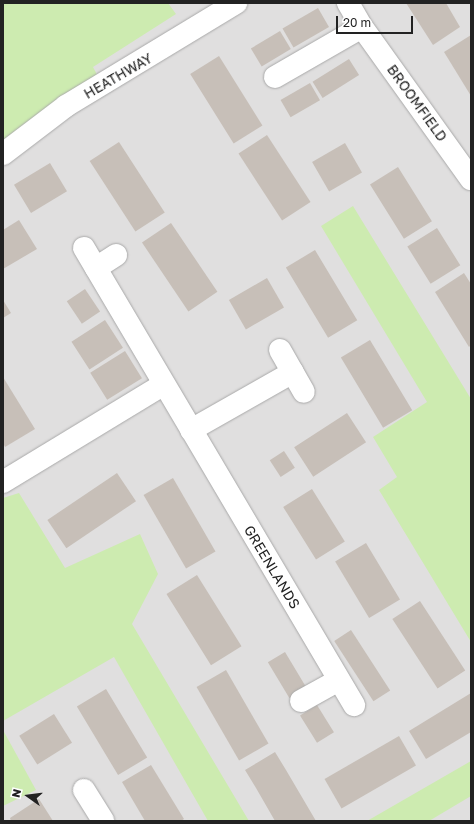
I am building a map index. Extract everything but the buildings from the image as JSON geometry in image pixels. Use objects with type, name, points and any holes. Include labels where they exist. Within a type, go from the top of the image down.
[{"type":"street","name":"HEATHWAY","points":[[3,154],[66,106],[236,3]]},
{"type":"street","name":"BROOMFIELD","points":[[348,3],[362,27],[471,179]]},
{"type":"street","points":[[275,77],[362,27]]},
{"type":"street","name":"GREENLANDS","points":[[84,248],[354,705]]},
{"type":"street","points":[[96,268],[116,255]]},
{"type":"street","points":[[280,350],[304,392]]},
{"type":"street","points":[[191,430],[293,372]]},
{"type":"street","points":[[3,482],[164,384]]},
{"type":"street","points":[[301,702],[339,680]]},
{"type":"street","points":[[84,790],[103,821]]},
{"type":"shaded area","points":[[53,3],[471,3],[471,821],[3,821],[3,154]]},
{"type":"green space","points":[[3,3],[168,3],[176,14],[93,67],[102,84],[3,154]]},
{"type":"green space","points":[[353,206],[471,399],[471,642],[379,490],[397,477],[373,437],[427,402],[321,226]]},
{"type":"green space","points":[[19,493],[65,568],[140,534],[158,574],[132,624],[249,821],[208,821],[114,657],[3,721],[3,498]]},
{"type":"green space","points":[[3,730],[36,790],[3,806]]},
{"type":"green space","points":[[471,761],[471,796],[429,821],[367,821]]}]
